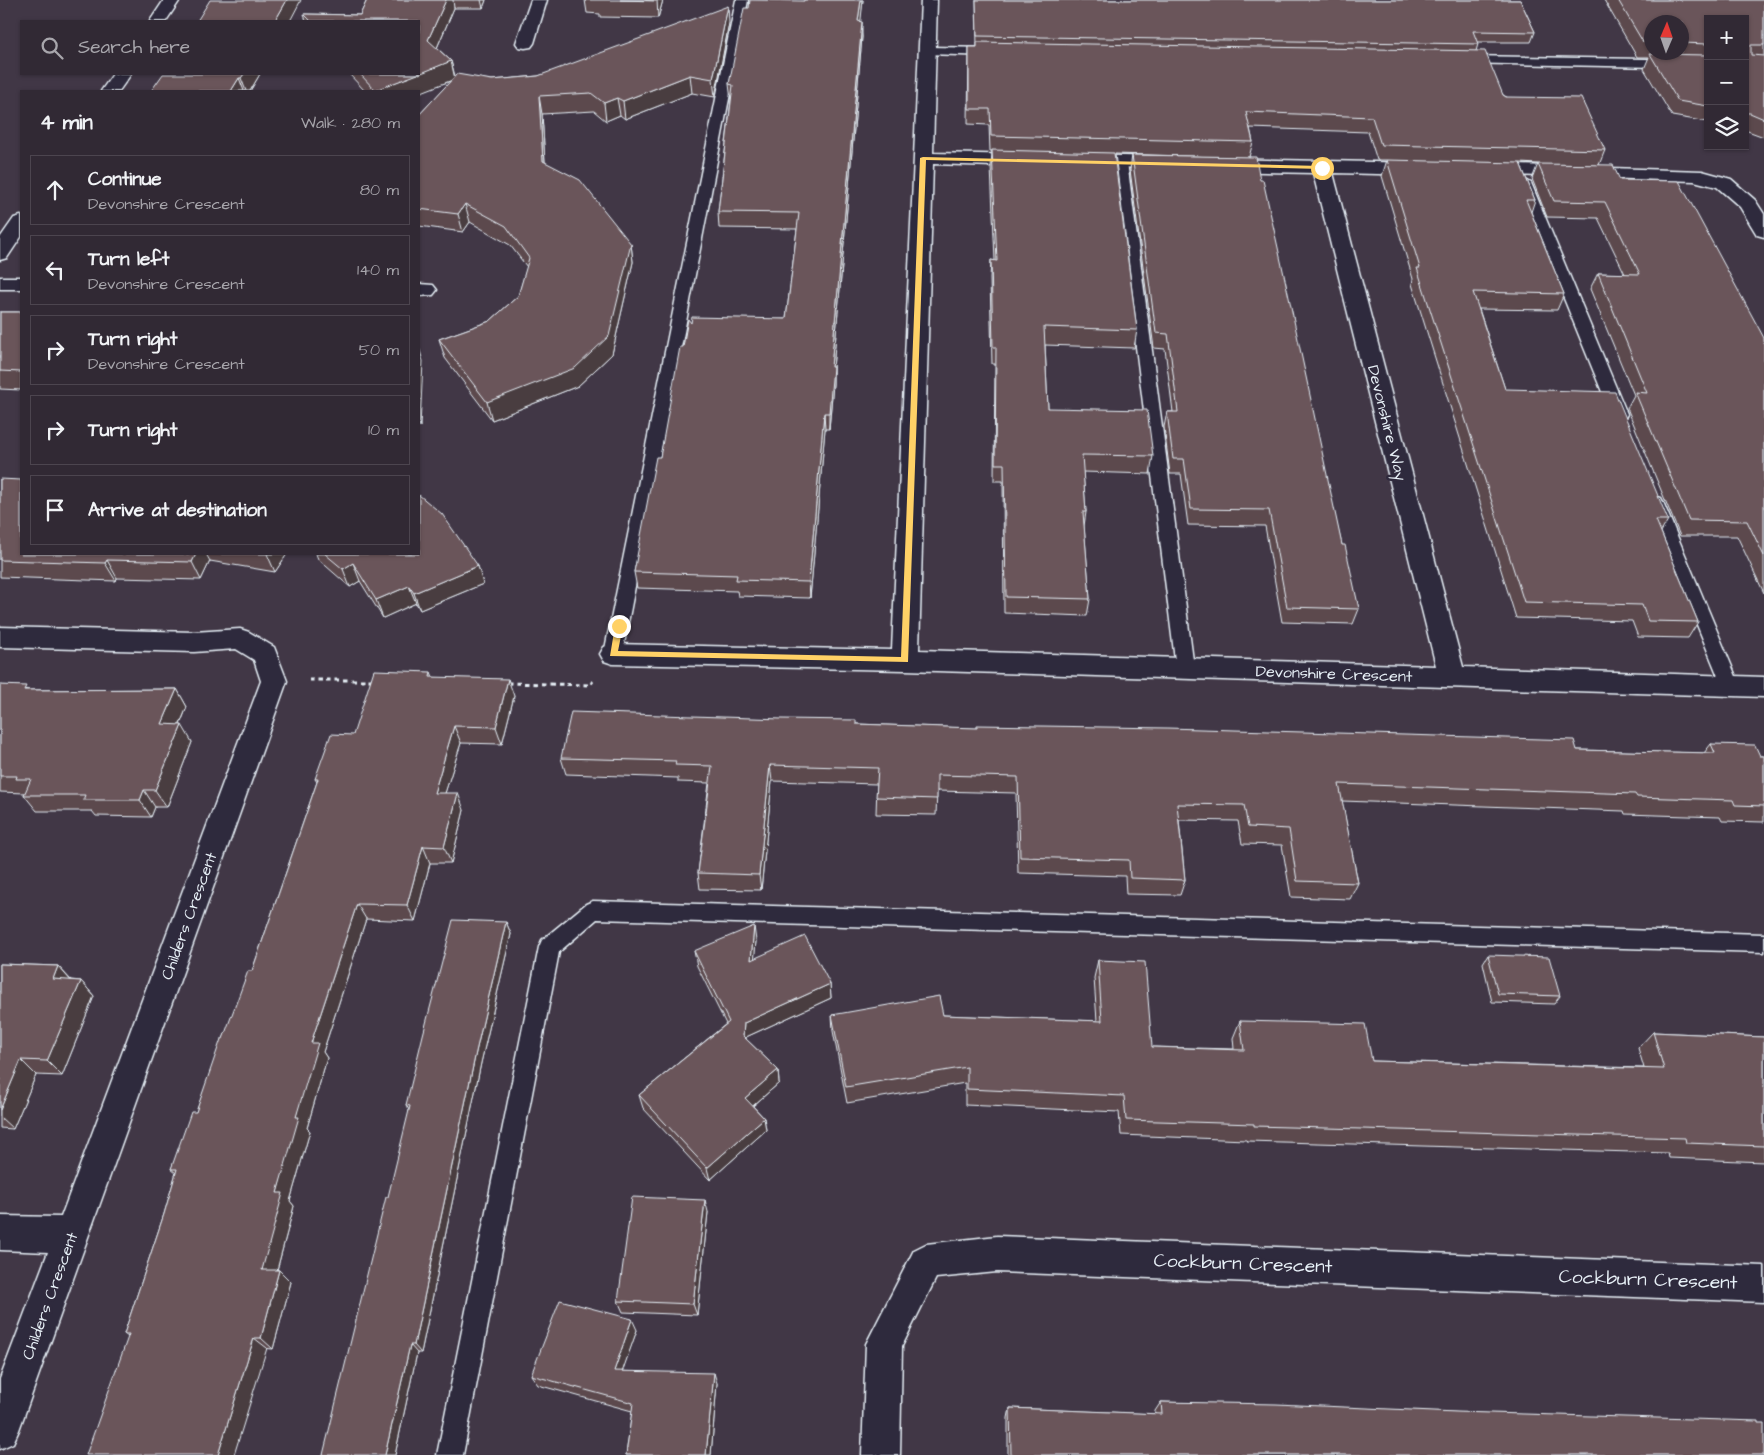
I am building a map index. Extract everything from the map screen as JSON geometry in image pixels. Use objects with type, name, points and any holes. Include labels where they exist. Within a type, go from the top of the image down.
[{"type":"street","points":[[159,20],[172,0]]},
{"type":"street","points":[[525,43],[539,0]]},
{"type":"street","points":[[905,660],[929,0]]},
{"type":"street","points":[[111,90],[121,75]]},
{"type":"street","points":[[923,158],[1042,161]]},
{"type":"street","points":[[1062,161],[1440,169]]},
{"type":"street","name":"Devonshire Way","points":[[1322,168],[1452,678]]},
{"type":"street","points":[[1470,170],[1695,175],[1724,182],[1748,204],[1764,231]]},
{"type":"street","points":[[0,254],[20,224]]},
{"type":"street","points":[[0,283],[20,283]]},
{"type":"street","name":"Childers Crescent","points":[[0,637],[194,642],[240,639],[265,654],[274,681],[0,1430]]},
{"type":"street","name":"Devonshire Crescent","points":[[613,654],[1185,668],[1764,687]]},
{"type":"street","points":[[0,1233],[72,1235]]},
{"type":"street","name":"Cockburn Crescent","points":[[881,1455],[884,1344],[926,1262],[997,1254],[1764,1284]]},
{"type":"lane","points":[[613,654],[742,0]]},
{"type":"lane","points":[[928,51],[1002,52]]},
{"type":"lane","points":[[1450,60],[1704,64]]},
{"type":"lane","points":[[1120,162],[1185,668]]},
{"type":"lane","points":[[1519,170],[1623,424]]},
{"type":"lane","points":[[1650,488],[1731,686]]},
{"type":"lane","points":[[450,1455],[549,947],[593,910],[1764,943]]},
{"type":"path","points":[[502,683],[590,685],[613,654]]},
{"type":"path","points":[[336,679],[375,680]]},
{"type":"building","points":[[210,0],[287,0],[276,20],[198,20]]},
{"type":"building","points":[[367,0],[446,0],[428,40],[451,61],[420,74],[420,20],[310,20],[304,14],[360,15]]},
{"type":"building","points":[[620,0],[657,0],[656,1]]},
{"type":"building","points":[[750,0],[861,0],[858,21],[862,22],[831,367],[833,367],[829,413],[824,413],[809,582],[736,580],[737,575],[634,572],[656,457],[660,457],[680,347],[683,347],[688,319],[691,323],[692,317],[786,319],[799,213],[718,212],[733,85],[729,84],[744,8],[749,8]]},
{"type":"building","points":[[976,0],[1520,0],[1535,32],[1473,31],[1478,44],[977,36]]},
{"type":"building","points":[[1618,0],[1764,0],[1764,45],[1751,45],[1751,55],[1764,56],[1764,119],[1749,113],[1749,15],[1704,15],[1704,44],[1689,43],[1689,15],[1644,15],[1643,42]]},
{"type":"building","points":[[728,6],[713,79],[690,75],[623,101],[617,98],[604,103],[591,93],[539,96],[543,161],[580,180],[631,244],[609,336],[575,368],[487,402],[439,339],[490,321],[518,296],[529,258],[506,226],[465,204],[458,214],[420,209],[420,114],[457,74],[492,80],[538,76]]},
{"type":"building","points":[[977,42],[1485,51],[1503,95],[1506,97],[1581,98],[1605,150],[1381,145],[1372,117],[1246,112],[1253,142],[991,136],[990,109],[969,109],[969,47],[977,47]]},
{"type":"building","points":[[1689,55],[1704,55],[1704,105],[1678,101],[1654,60],[1689,60]]},
{"type":"building","points":[[162,75],[243,75],[239,78],[232,90],[152,90]]},
{"type":"building","points":[[361,75],[415,75],[375,90]]},
{"type":"building","points":[[992,150],[1114,153],[1137,330],[1044,327],[1048,408],[1147,410],[1153,456],[1082,455],[1086,512],[1083,512],[1090,599],[1006,597],[1004,464],[995,464],[996,347],[993,347],[991,260],[997,261]]},
{"type":"building","points":[[1132,155],[1256,157],[1260,180],[1263,180],[1342,545],[1345,545],[1359,609],[1287,607],[1269,510],[1191,509],[1184,459],[1173,459],[1167,412],[1178,412],[1168,334],[1156,333]]},
{"type":"building","points":[[1387,160],[1520,163],[1535,200],[1526,200],[1564,294],[1473,292],[1505,389],[1615,392],[1668,520],[1656,520],[1698,622],[1648,621],[1642,605],[1524,602],[1417,268],[1420,268]]},
{"type":"building","points":[[1538,164],[1613,165],[1620,180],[1679,181],[1764,338],[1764,556],[1747,521],[1689,520],[1635,392],[1647,393],[1598,273],[1640,274],[1605,202],[1554,201]]},
{"type":"building","points":[[0,312],[20,312],[20,372],[0,371]]},
{"type":"building","points":[[0,479],[20,480],[20,555],[196,555],[192,562],[107,560],[105,563],[0,560]]},
{"type":"building","points":[[420,496],[442,514],[478,566],[414,593],[409,586],[376,600],[353,563],[343,569],[326,555],[420,555]]},
{"type":"building","points":[[374,670],[431,672],[430,677],[508,679],[496,727],[454,726],[434,793],[458,793],[444,847],[423,846],[407,905],[357,904],[311,1043],[318,1043],[296,1117],[299,1117],[277,1193],[283,1193],[262,1270],[279,1270],[261,1338],[254,1338],[218,1455],[86,1455],[129,1334],[124,1334],[164,1214],[177,1169],[171,1169],[191,1112],[196,1112],[221,1039],[223,1039],[248,971],[252,971],[318,779],[315,779],[331,734],[353,735]]},
{"type":"building","points":[[0,685],[26,686],[24,690],[177,689],[162,724],[182,725],[155,790],[144,790],[140,800],[83,800],[85,795],[24,795],[31,779],[16,779],[17,776],[0,776]]},
{"type":"building","points":[[571,712],[856,720],[856,724],[977,728],[977,725],[1167,728],[1574,740],[1577,750],[1715,753],[1711,744],[1755,745],[1760,756],[1764,756],[1764,806],[1735,805],[1733,800],[1637,797],[1635,794],[1339,784],[1358,883],[1297,881],[1289,829],[1248,827],[1244,805],[1177,804],[1185,880],[1130,878],[1129,860],[1020,857],[1018,777],[937,775],[937,799],[876,797],[878,768],[770,765],[759,875],[698,873],[712,766],[675,765],[676,761],[561,758]]},
{"type":"building","points":[[453,920],[506,922],[476,1052],[414,1345],[410,1345],[385,1455],[323,1455],[386,1197],[388,1197],[410,1106],[406,1105]]},
{"type":"building","points":[[754,926],[751,960],[805,936],[830,984],[744,1023],[743,1036],[778,1070],[745,1098],[764,1118],[707,1168],[639,1095],[729,1022],[694,951]]},
{"type":"building","points":[[1488,955],[1549,957],[1560,996],[1498,994]]},
{"type":"building","points":[[1098,960],[1145,962],[1152,1047],[1244,1050],[1240,1021],[1365,1024],[1372,1061],[1664,1069],[1653,1032],[1764,1037],[1764,1146],[1686,1143],[1685,1138],[1254,1126],[1254,1124],[1126,1120],[1124,1096],[967,1089],[967,1067],[846,1087],[832,1015],[939,996],[943,1015],[1102,1021]]},
{"type":"building","points":[[0,964],[58,966],[53,979],[81,981],[47,1061],[21,1060],[0,1110]]},
{"type":"building","points":[[632,1197],[705,1200],[693,1304],[618,1301]]},
{"type":"building","points":[[560,1300],[632,1319],[614,1371],[714,1373],[706,1455],[626,1455],[633,1403],[531,1375]]},
{"type":"building","points":[[1161,1402],[1276,1404],[1457,1412],[1758,1421],[1758,1423],[1764,1423],[1764,1455],[1011,1455],[1010,1408],[1162,1414]]},
{"type":"route","points":[[619,626],[613,654],[905,660],[923,158],[1322,168]]}]
